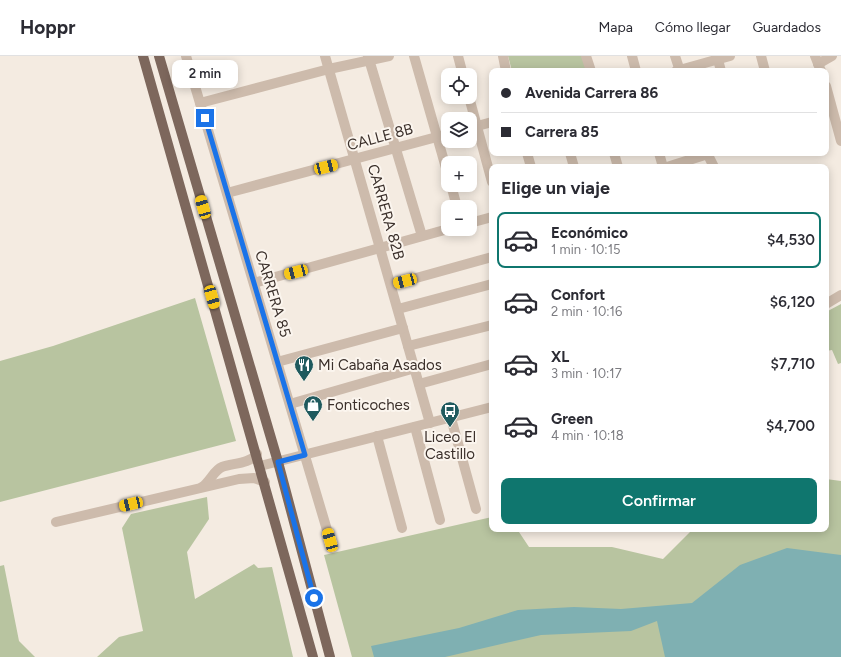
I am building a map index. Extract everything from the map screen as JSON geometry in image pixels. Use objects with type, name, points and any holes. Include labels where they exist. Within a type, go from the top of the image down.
[{"type":"main road","points":[[143,56],[265,482],[313,657]]},
{"type":"main road","points":[[159,56],[278,462],[330,657]]},
{"type":"street","name":"CARRERA 85","points":[[186,56],[330,540]]},
{"type":"street","name":"CARRERA 82B","points":[[325,56],[430,423]]},
{"type":"street","points":[[200,103],[369,58],[389,56]]},
{"type":"street","points":[[414,56],[442,156]]},
{"type":"street","points":[[458,56],[461,68]]},
{"type":"street","points":[[503,56],[505,68]]},
{"type":"street","points":[[586,56],[590,68]]},
{"type":"street","points":[[632,56],[635,68]]},
{"type":"street","points":[[675,56],[677,68]]},
{"type":"street","points":[[687,68],[717,58],[730,56]]},
{"type":"street","points":[[760,56],[764,68]]},
{"type":"street","points":[[818,64],[832,56]]},
{"type":"street","points":[[369,58],[422,236]]},
{"type":"street","points":[[717,58],[720,68]]},
{"type":"street","points":[[829,97],[841,141]]},
{"type":"street","points":[[477,126],[489,123]]},
{"type":"street","name":"CALLE 8B","points":[[227,193],[441,136]]},
{"type":"street","points":[[477,136],[489,173]]},
{"type":"street","points":[[676,164],[701,156]]},
{"type":"street","points":[[477,221],[489,218]]},
{"type":"street","points":[[254,284],[441,231]]},
{"type":"street","points":[[391,285],[489,258]]},
{"type":"street","points":[[398,309],[489,285]]},
{"type":"street","points":[[829,302],[841,295]]},
{"type":"street","points":[[408,346],[489,326]]},
{"type":"street","points":[[277,362],[403,328]]},
{"type":"street","points":[[419,384],[489,365]]},
{"type":"street","points":[[290,404],[414,368]]},
{"type":"street","points":[[260,466],[430,423],[489,410]]},
{"type":"street","points":[[451,418],[476,509]]},
{"type":"street","points":[[415,427],[440,520]]},
{"type":"street","points":[[377,436],[402,528]]},
{"type":"street","points":[[200,488],[208,483],[222,467],[252,458],[257,454]]},
{"type":"street","points":[[56,522],[244,478],[254,478],[265,482]]},
{"type":"green space","points":[[508,56],[583,56],[586,68],[511,68]]},
{"type":"green space","points":[[195,298],[236,441],[0,502],[0,361],[53,346]]},
{"type":"green space","points":[[841,304],[841,363],[838,364],[832,350],[829,350],[829,310]]},
{"type":"green space","points":[[829,479],[841,481],[841,657],[352,657],[324,555],[489,518],[489,532],[519,532],[529,547],[612,547],[663,559],[690,532],[829,532]]},
{"type":"green space","points":[[207,497],[209,519],[187,552],[195,599],[254,564],[258,568],[272,567],[293,657],[97,657],[119,637],[143,631],[122,528],[131,514]]},
{"type":"green space","points":[[4,565],[19,641],[35,657],[0,657],[0,566]]},
{"type":"water","points":[[787,548],[841,555],[841,657],[665,657],[657,621],[631,631],[541,635],[445,657],[374,657],[371,646],[459,628],[518,610],[574,607],[621,609],[692,603],[740,565]]},
{"type":"place","name":"Mi Cabaña Asados","points":[[304,382]]},
{"type":"place","name":"Fonticoches","points":[[313,422]]},
{"type":"place","name":"Liceo El Castillo","points":[[450,428]]},
{"type":"route","points":[[205,118],[305,455],[278,462],[314,598]]}]
